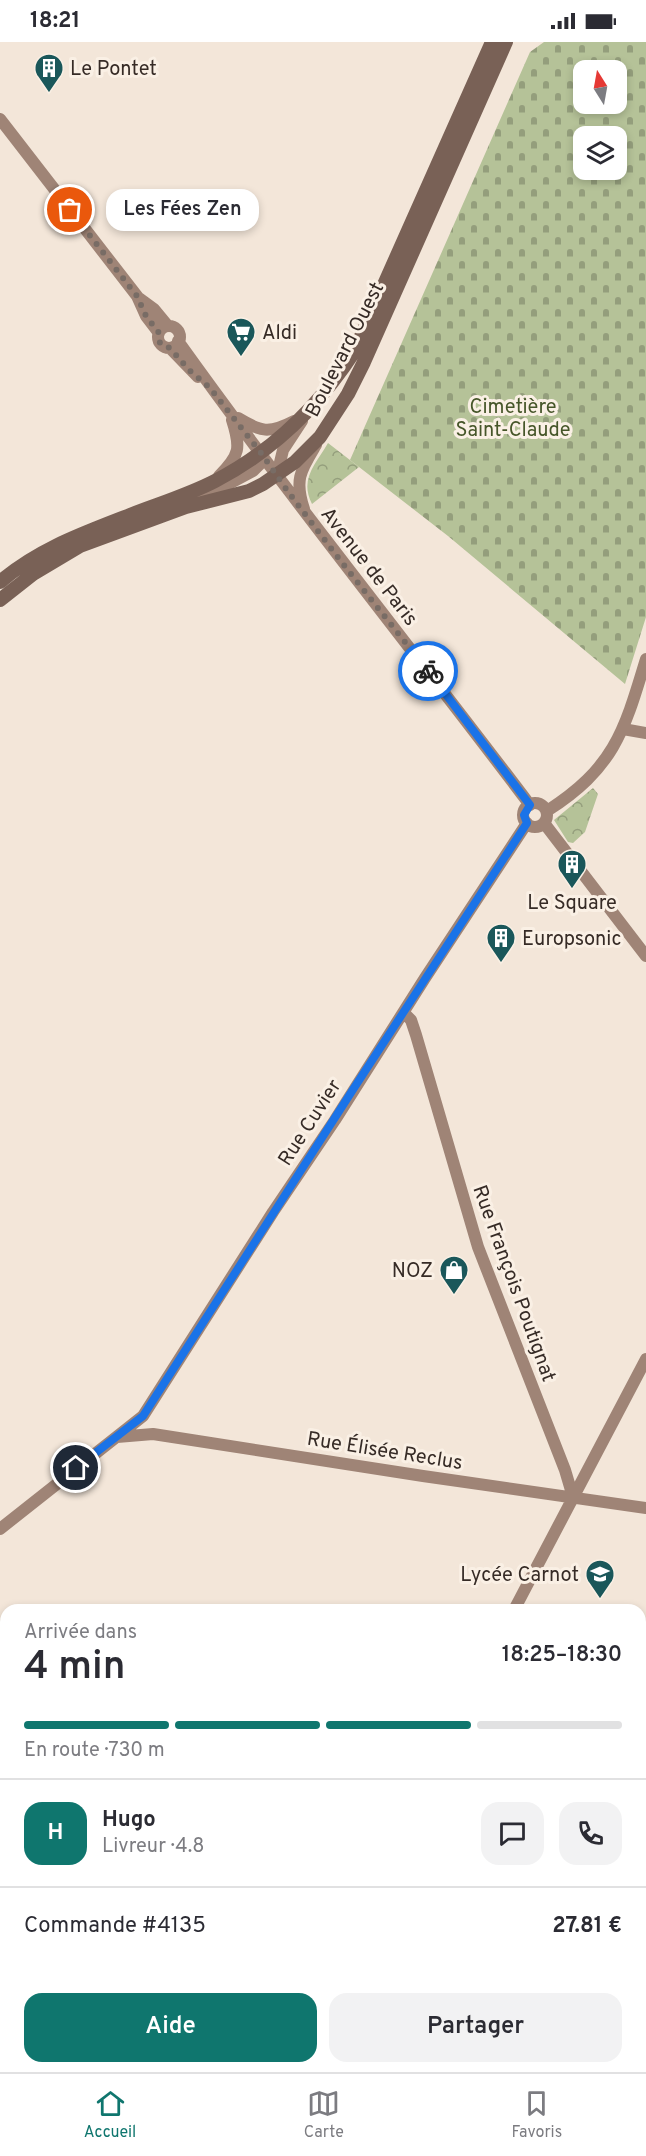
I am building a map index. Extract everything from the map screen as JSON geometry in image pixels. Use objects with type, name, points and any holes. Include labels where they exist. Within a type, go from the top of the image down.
[{"type":"main road","name":"Boulevard Ouest","points":[[0,600],[33,574],[80,546],[186,507],[249,491],[354,352],[492,42]]},
{"type":"main road","name":"Boulevard Ouest","points":[[0,582],[24,563],[64,541],[213,482],[230,473],[269,464],[295,462],[320,437],[348,394],[364,362],[506,42]]},
{"type":"street","points":[[0,119],[137,296],[154,309],[163,330],[160,344],[174,344],[179,336],[177,330],[163,330]]},
{"type":"street","name":"Avenue de Paris","points":[[174,344],[230,413],[308,518],[530,805]]},
{"type":"street","points":[[230,413],[254,428],[267,431],[281,428],[305,415]]},
{"type":"street","points":[[213,482],[230,464],[238,450],[238,439],[230,413]]},
{"type":"street","points":[[186,507],[254,471],[261,463],[269,464],[283,450],[305,415]]},
{"type":"street","points":[[308,518],[298,490],[299,476],[320,437]]},
{"type":"street","points":[[646,659],[623,729],[598,770],[545,817],[534,827],[527,823],[524,815],[530,805],[540,804],[545,817],[646,956]]},
{"type":"street","points":[[623,729],[646,733]]},
{"type":"street","name":"Rue Cuvier","points":[[0,1529],[143,1416],[527,823]]},
{"type":"street","name":"Rue François Poutignat","points":[[404,1013],[411,1020],[414,1028],[478,1247],[565,1470],[573,1497]]},
{"type":"street","points":[[517,1604],[646,1359]]},
{"type":"street","name":"Rue Élisée Reclus","points":[[117,1437],[153,1434],[646,1508]]},
{"type":"green space","name":"Cimetière Saint-Claude","points":[[544,42],[646,42],[646,617],[625,684],[448,536],[350,460],[530,52]]},
{"type":"green space","points":[[328,443],[359,467],[312,504],[308,495],[308,479]]},
{"type":"green space","points":[[593,788],[598,794],[585,832],[573,843],[568,842],[554,820]]},
{"type":"way so far","points":[[70,210],[137,296],[146,316],[159,333],[160,344],[170,348],[189,370],[210,388],[343,564],[428,671]]},
{"type":"place","name":"Le Pontet","points":[[49,94]]},
{"type":"place","name":"Les Fées Zen","points":[[70,210]]},
{"type":"place","name":"Aldi","points":[[241,358]]},
{"type":"place","name":"Le Square","points":[[572,890]]},
{"type":"place","name":"Europsonic","points":[[501,964]]},
{"type":"place","name":"NOZ","points":[[454,1296]]},
{"type":"place","name":"Lycée Carnot","points":[[600,1600]]},
{"type":"route","points":[[76,1468],[143,1416],[527,823],[524,815],[525,809],[530,805],[428,671]]}]
